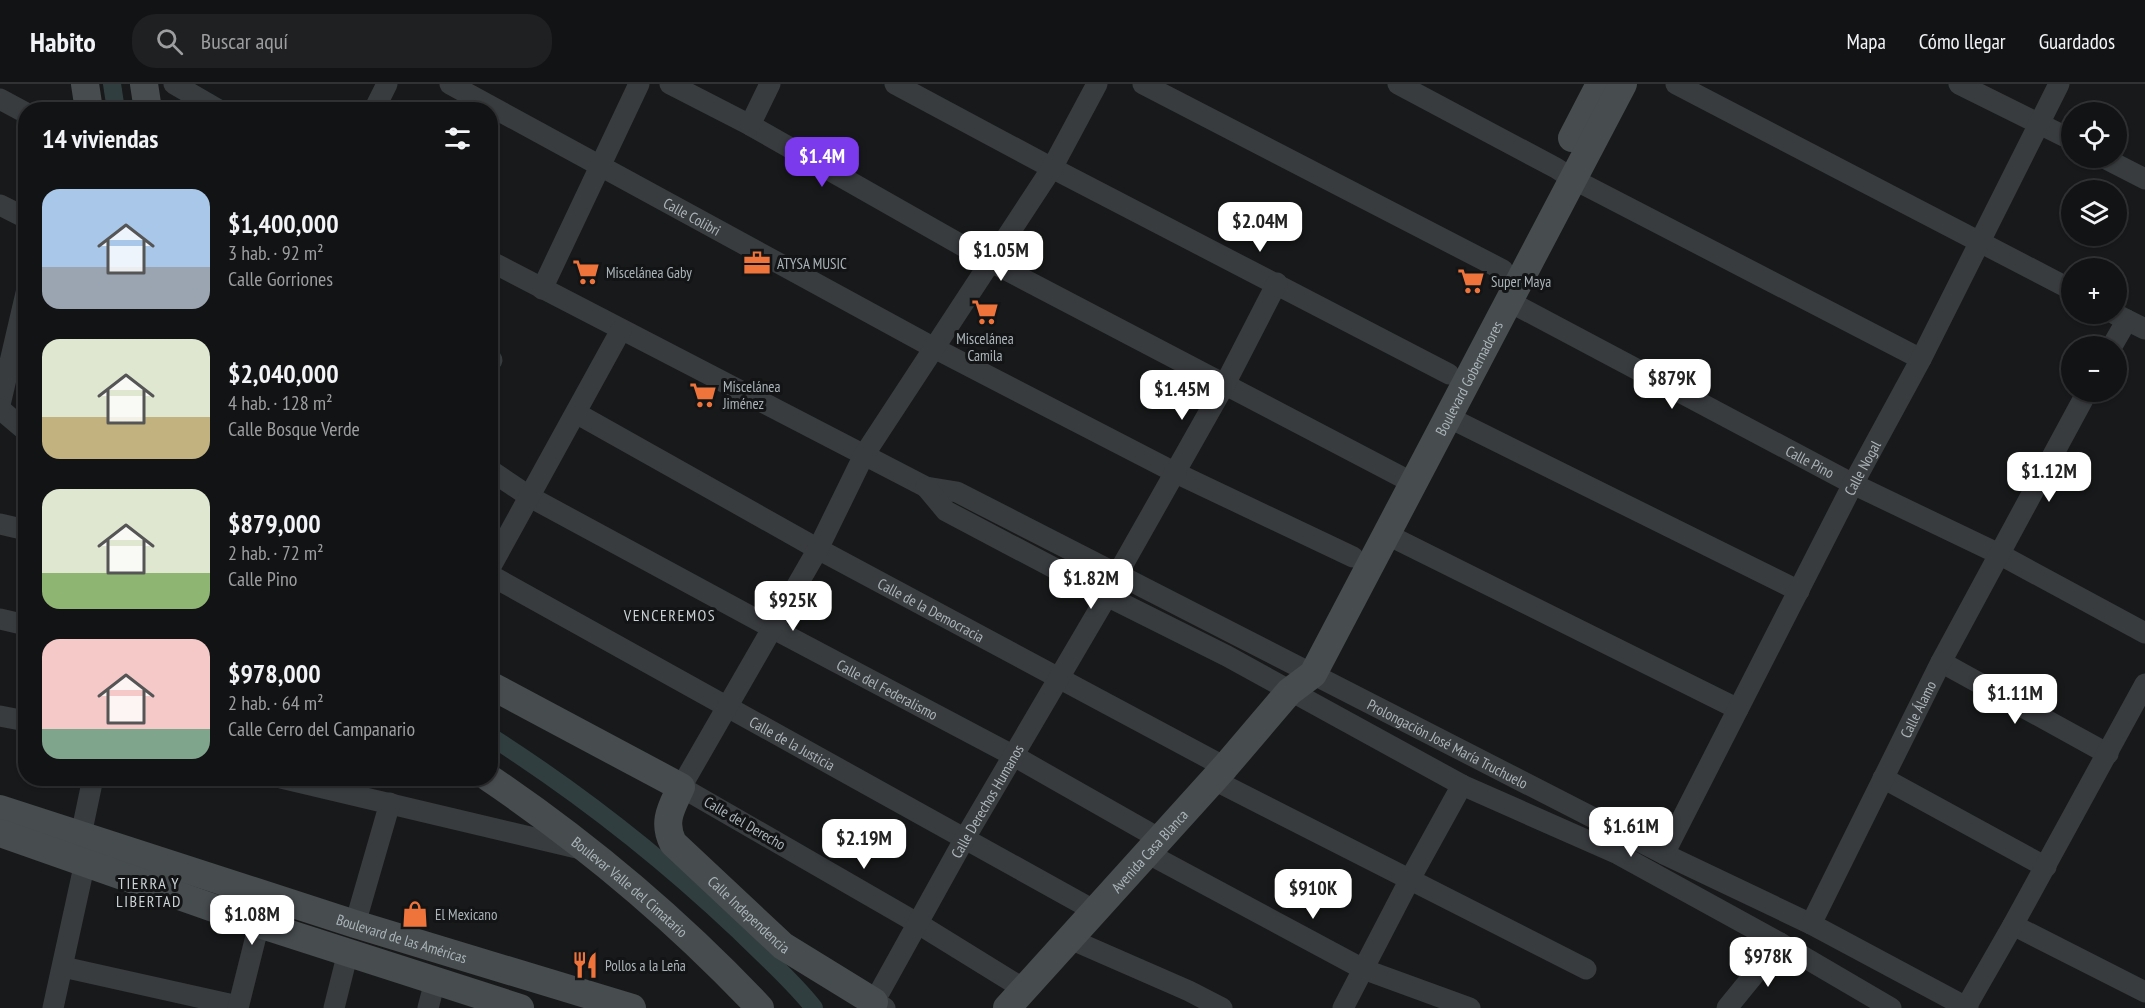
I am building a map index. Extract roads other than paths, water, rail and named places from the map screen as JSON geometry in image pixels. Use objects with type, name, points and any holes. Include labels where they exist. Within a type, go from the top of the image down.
[{"type":"main road","points":[[85,84],[88,102]]},
{"type":"main road","points":[[144,84],[147,102]]},
{"type":"main road","name":"Boulevard Gobernadores","points":[[1300,677],[1353,557],[1448,417],[1509,302],[1565,173],[1600,84]]},
{"type":"main road","name":"Boulevard Gobernadores","points":[[1300,677],[1386,534],[1405,479],[1449,374],[1503,270],[1623,84]]},
{"type":"main road","name":"Avenida Casa Blanca","points":[[1016,999],[1220,774],[1300,677]]},
{"type":"main road","name":"Calle del Derecho","points":[[498,689],[681,786]]},
{"type":"main road","name":"Boulevar Valle del Cimatario","points":[[498,785],[590,851],[649,899],[760,1008]]},
{"type":"main road","name":"Calle Independencia","points":[[681,786],[668,817],[667,831],[673,843],[783,946],[877,1006]]},
{"type":"main road","name":"Boulevard de las Américas","points":[[1,829],[81,835],[355,924],[632,1008]]},
{"type":"main road","name":"Boulevard de las Américas","points":[[1,829],[259,924],[520,1008]]},
{"type":"street","points":[[174,84],[205,102]]},
{"type":"street","points":[[378,102],[387,84]]},
{"type":"street","name":"Calle Colibri","points":[[450,84],[483,102]]},
{"type":"street","points":[[542,289],[639,84]]},
{"type":"street","points":[[670,84],[750,125],[991,262],[1405,479]]},
{"type":"street","points":[[750,125],[770,84]]},
{"type":"street","points":[[895,84],[1449,374]]},
{"type":"street","points":[[681,786],[818,549],[864,455],[936,349],[1052,168],[1097,84]]},
{"type":"street","points":[[1143,84],[1503,270]]},
{"type":"street","points":[[1398,84],[1921,359]]},
{"type":"street","points":[[1676,84],[2061,284]]},
{"type":"street","points":[[1959,84],[2061,134]]},
{"type":"street","name":"Calle Nogal","points":[[1664,854],[1853,484],[1921,359],[2059,84]]},
{"type":"street","points":[[0,99],[18,109]]},
{"type":"street","name":"Calle Colibri","points":[[498,110],[936,349],[1176,473],[1353,557]]},
{"type":"street","points":[[2124,168],[2145,179]]},
{"type":"street","points":[[0,205],[18,214]]},
{"type":"street","name":"Prolongación José María Truchuelo","points":[[498,265],[926,487],[957,492],[1117,575],[1300,677],[1811,924],[1967,1007]]},
{"type":"street","points":[[1117,575],[1225,384],[1277,283]]},
{"type":"street","name":"Calle Pino","points":[[1509,302],[1853,484],[1999,554],[2145,633]]},
{"type":"street","points":[[2119,336],[2129,321]]},
{"type":"street","points":[[0,408],[18,329]]},
{"type":"street","points":[[498,554],[621,330]]},
{"type":"street","name":"Calle Álamo","points":[[1811,924],[1941,662],[2082,402]]},
{"type":"street","points":[[0,408],[18,409]]},
{"type":"street","points":[[0,408],[18,424]]},
{"type":"street","name":"Calle de la Democracia","points":[[576,413],[818,549],[1058,678],[1220,774],[1410,879],[1586,969]]},
{"type":"street","points":[[1448,417],[1799,591]]},
{"type":"street","name":"Calle del Federalismo","points":[[498,475],[530,497],[1014,756],[1154,846],[1363,969],[1470,1008]]},
{"type":"street","name":"Prolongación José María Truchuelo","points":[[926,487],[946,511],[1107,596],[1227,656],[1300,677]]},
{"type":"street","points":[[0,524],[18,528]]},
{"type":"street","points":[[1386,534],[1738,709]]},
{"type":"street","name":"Calle de la Justicia","points":[[498,579],[1095,911]]},
{"type":"street","name":"Calle Derechos Humanos","points":[[877,1006],[917,923],[1107,596]]},
{"type":"street","points":[[0,619],[18,623]]},
{"type":"street","points":[[1941,662],[2108,754]]},
{"type":"street","points":[[1300,677],[1462,785],[1618,854],[1780,943],[1859,1000],[1891,1008]]},
{"type":"street","points":[[1967,1007],[2145,684]]},
{"type":"street","points":[[0,716],[18,719]]},
{"type":"street","points":[[1882,778],[2046,867]]},
{"type":"street","points":[[1343,1008],[1462,785]]},
{"type":"street","points":[[81,835],[91,786]]},
{"type":"street","points":[[316,786],[590,851]]},
{"type":"street","name":"Calle del Derecho","points":[[681,786],[917,923],[1016,999]]},
{"type":"street","points":[[355,924],[390,803]]},
{"type":"street","points":[[53,1008],[86,862]]},
{"type":"street","points":[[63,967],[238,1007],[259,924]]},
{"type":"street","points":[[2013,926],[2145,992]]},
{"type":"street","points":[[1070,939],[1184,1000],[1222,1008]]},
{"type":"street","points":[[1727,1008],[1780,943]]},
{"type":"street","points":[[334,1008],[348,952]]},
{"type":"street","points":[[428,1008],[435,981]]},
{"type":"waterway","points":[[112,84],[115,102]]},
{"type":"waterway","points":[[498,741],[588,803],[680,877],[738,930],[814,1008]]},
{"type":"place","name":"ATYSA MUSIC","points":[[757,263]]},
{"type":"place","name":"Miscelánea Gaby","points":[[586,272]]},
{"type":"place","name":"Super Maya","points":[[1471,281]]},
{"type":"place","name":"Miscelánea Camila","points":[[985,312]]},
{"type":"place","name":"Miscelánea Jiménez","points":[[703,395]]},
{"type":"place","name":"El Mexicano","points":[[415,914]]},
{"type":"place","name":"Pollos a la Leña","points":[[585,965]]},
{"type":"district","name":"VENCEREMOS","points":[[670,615]]},
{"type":"district","name":"TIERRA Y LIBERTAD","points":[[149,892]]}]
